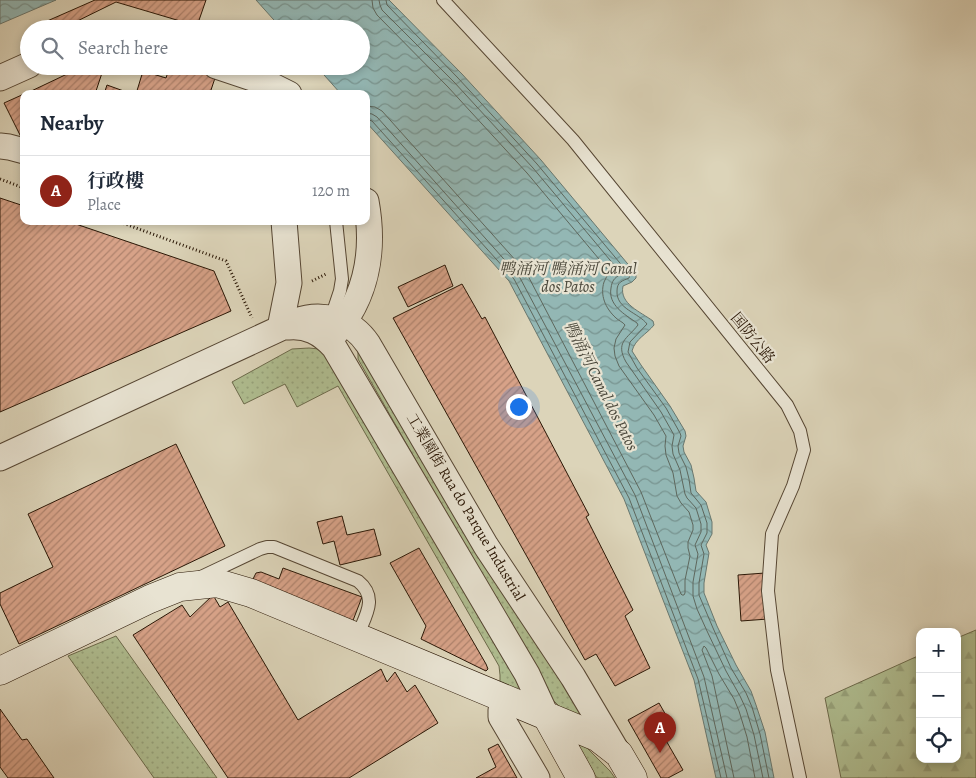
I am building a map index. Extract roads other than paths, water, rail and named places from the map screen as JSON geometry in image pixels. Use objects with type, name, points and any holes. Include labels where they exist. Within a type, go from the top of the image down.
[{"type":"main road","points":[[1,668],[180,587],[216,583],[251,592],[597,737],[619,754],[633,778]]},
{"type":"main road","points":[[546,715],[581,778]]},
{"type":"street","points":[[0,78],[20,69]]},
{"type":"street","points":[[243,75],[281,90]]},
{"type":"street","points":[[0,146],[20,150]]},
{"type":"street","points":[[275,225],[284,240],[286,251]]},
{"type":"street","points":[[271,333],[289,283],[284,225]]},
{"type":"street","points":[[370,225],[368,265],[359,293],[334,327],[334,347],[526,674],[546,715]]},
{"type":"street","points":[[0,458],[302,319],[315,317],[334,327]]},
{"type":"street","name":"工業園街 Rua do Parque Industrial","points":[[334,327],[356,330],[368,344],[486,546],[573,677],[619,754]]},
{"type":"street","points":[[506,699],[501,710],[501,717],[537,778]]},
{"type":"lane","name":"国防公路","points":[[443,0],[573,140],[786,405],[800,431],[804,450],[793,486],[772,534],[768,591],[777,670],[800,778]]},
{"type":"lane","points":[[334,327],[341,273],[336,225]]},
{"type":"lane","points":[[180,587],[260,548],[274,547],[358,581],[364,586],[370,598],[369,606],[357,637]]},
{"type":"water","points":[[0,0],[56,0],[0,24]]},
{"type":"water","name":"鸭涌河 鴨涌河 Canal dos Patos","points":[[256,0],[389,0],[462,74],[541,160],[636,275],[632,282],[623,286],[624,298],[632,307],[653,321],[654,325],[638,340],[632,351],[685,431],[684,452],[691,465],[696,491],[706,502],[712,522],[712,534],[706,545],[709,553],[704,593],[717,626],[751,691],[765,732],[774,778],[716,778],[694,680],[624,499],[509,281],[370,126],[370,90],[337,90],[324,75],[370,75],[370,20],[274,20]]},
{"type":"place","name":"行政樓","points":[[660,753]]},
{"type":"water label","name":"鴨涌河 Canal dos Patos","points":[[601,386]]}]
